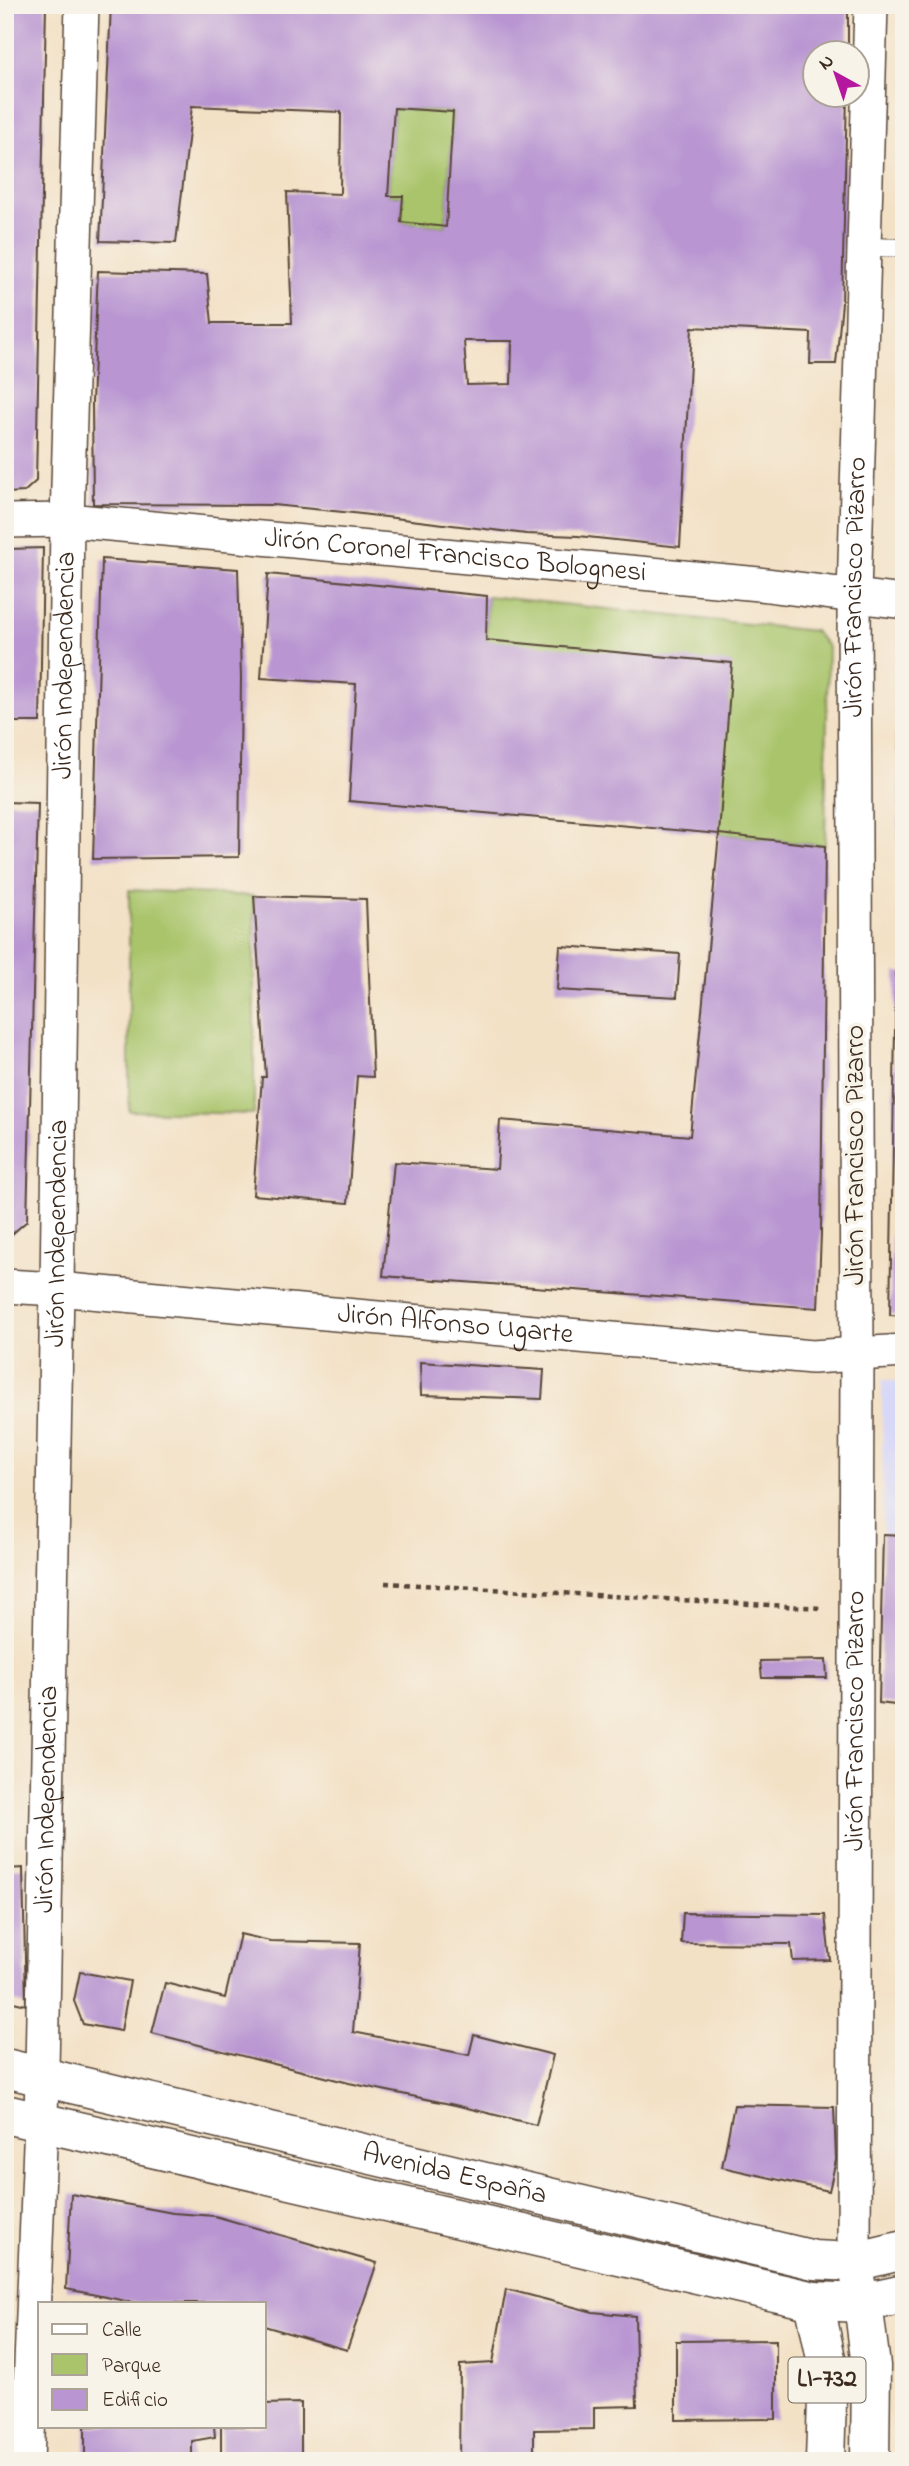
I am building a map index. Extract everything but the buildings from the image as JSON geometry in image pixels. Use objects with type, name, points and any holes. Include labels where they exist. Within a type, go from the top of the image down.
[{"type":"main road","name":"Avenida España","points":[[23,2072],[814,2260],[854,2262],[904,2250]]},
{"type":"main road","name":"Avenida España","points":[[23,2117],[814,2301],[863,2303],[904,2294]]},
{"type":"main road","name":"LI-732","points":[[814,2301],[828,2368],[825,2461]]},
{"type":"main road","name":"LI-732","points":[[863,2303],[871,2366],[870,2461]]},
{"type":"street","name":"Jirón Independencia","points":[[27,2461],[23,2072],[57,1289],[67,520],[82,5]]},
{"type":"street","name":"Jirón Francisco Pizarro","points":[[863,2303],[854,2262],[857,1353],[853,596],[866,247],[871,5]]},
{"type":"street","name":"Jirón Coronel Francisco Bolognesi","points":[[5,521],[67,520],[745,583],[904,602]]},
{"type":"street","name":"Jirón Alfonso Ugarte","points":[[5,1286],[812,1357],[904,1351]]},
{"type":"lane","points":[[866,247],[904,248]]},
{"type":"path","points":[[385,1583],[829,1608]]},
{"type":"shaded area","points":[[882,1380],[904,1383],[904,1535],[883,1534]]},
{"type":"green space","points":[[394,108],[453,112],[446,227],[401,222],[403,196],[388,196]]},
{"type":"green space","points":[[487,596],[814,631],[828,647],[825,846],[719,834],[486,640]]},
{"type":"green space","points":[[129,890],[254,896],[254,1114],[129,1111]]}]
